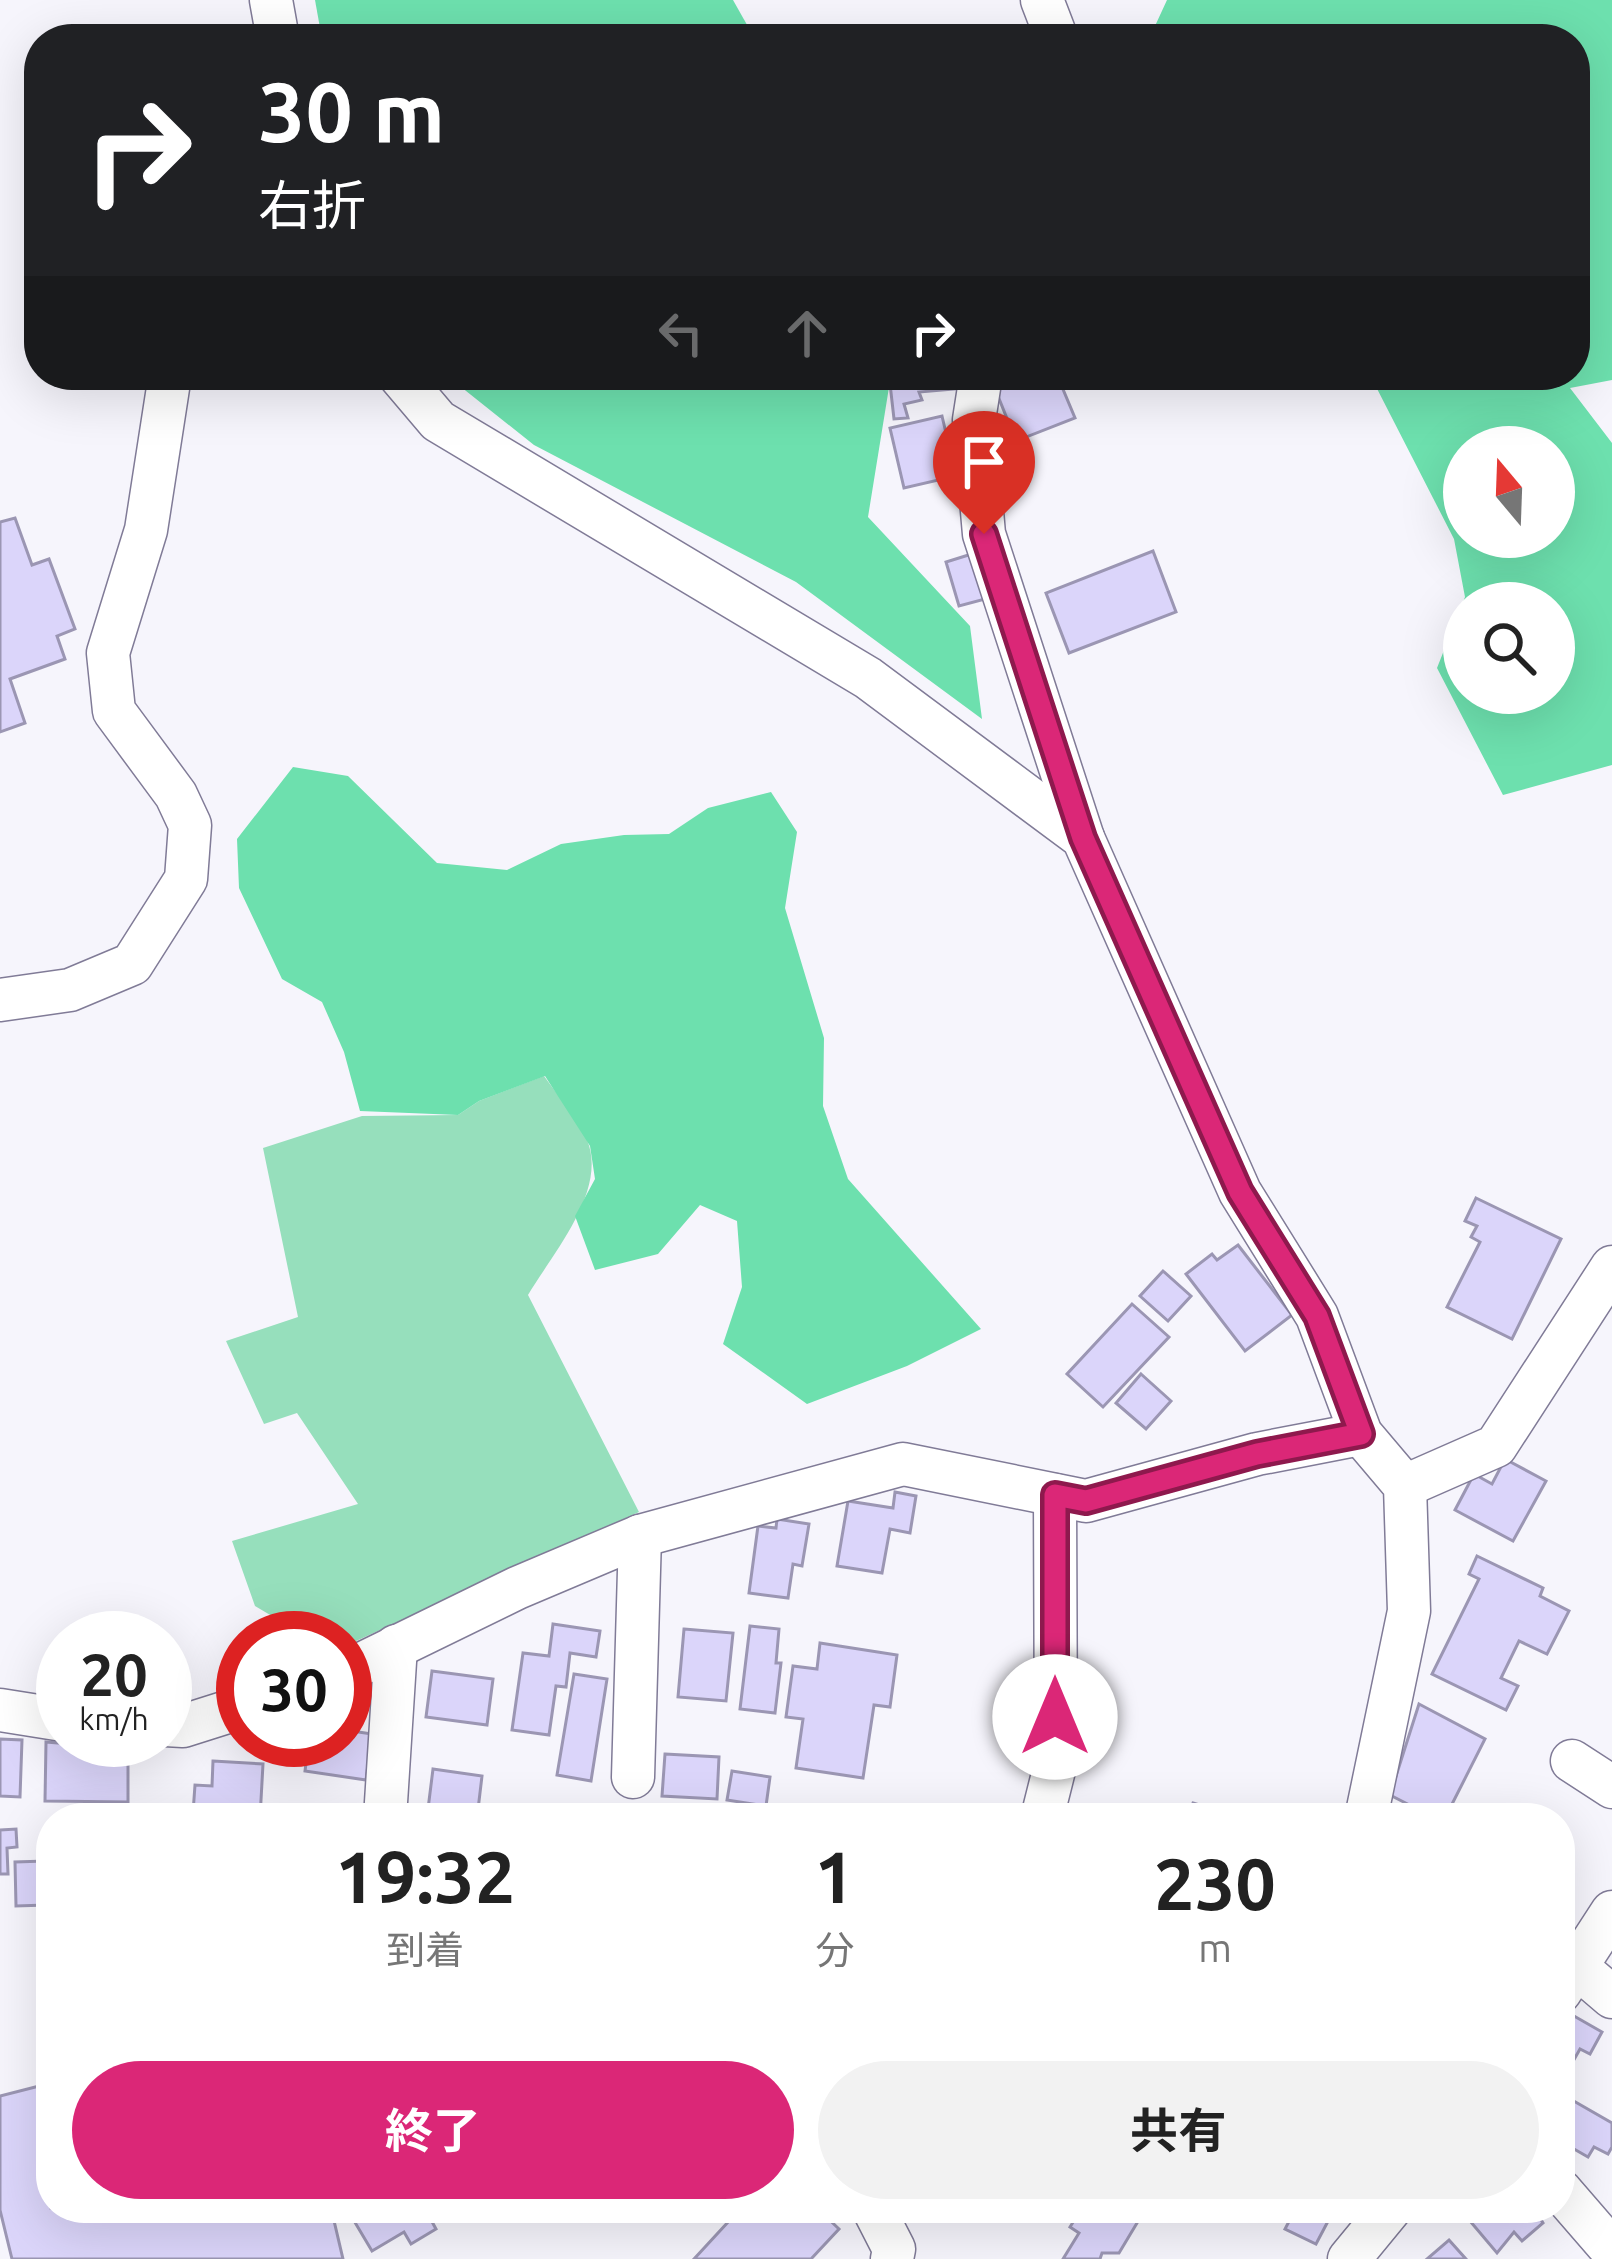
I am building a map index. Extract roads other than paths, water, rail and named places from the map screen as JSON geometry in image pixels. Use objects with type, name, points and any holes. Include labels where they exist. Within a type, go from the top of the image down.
[{"type":"street","points":[[0,1000],[70,990],[132,964],[186,879],[190,825],[176,795],[115,711],[108,653],[146,530],[168,390]]},
{"type":"street","points":[[412,390],[438,421],[868,679],[1083,838]]},
{"type":"street","points":[[979,390],[974,420],[984,534],[1083,838],[1240,1192],[1317,1316],[1361,1434],[1405,1486],[1409,1611],[1369,1803]]},
{"type":"street","points":[[1405,1486],[1496,1446],[1612,1267]]},
{"type":"street","points":[[372,1658],[640,1536],[902,1464],[1086,1501],[1257,1454],[1361,1434]]},
{"type":"street","points":[[1045,1803],[1055,1762],[1055,1495]]},
{"type":"street","points":[[633,1777],[640,1536]]},
{"type":"street","points":[[386,1803],[396,1646]]},
{"type":"street","points":[[0,1711],[36,1716]]},
{"type":"street","points":[[1572,1761],[1612,1787]]},
{"type":"street","points":[[1575,1971],[1612,1912]]},
{"type":"street","points":[[1575,1982],[1612,1997]]},
{"type":"street","points":[[1575,2207],[1612,2250]]},
{"type":"street","points":[[881,2223],[894,2248],[892,2259]]},
{"type":"street","points":[[1349,2259],[1379,2223]]}]
